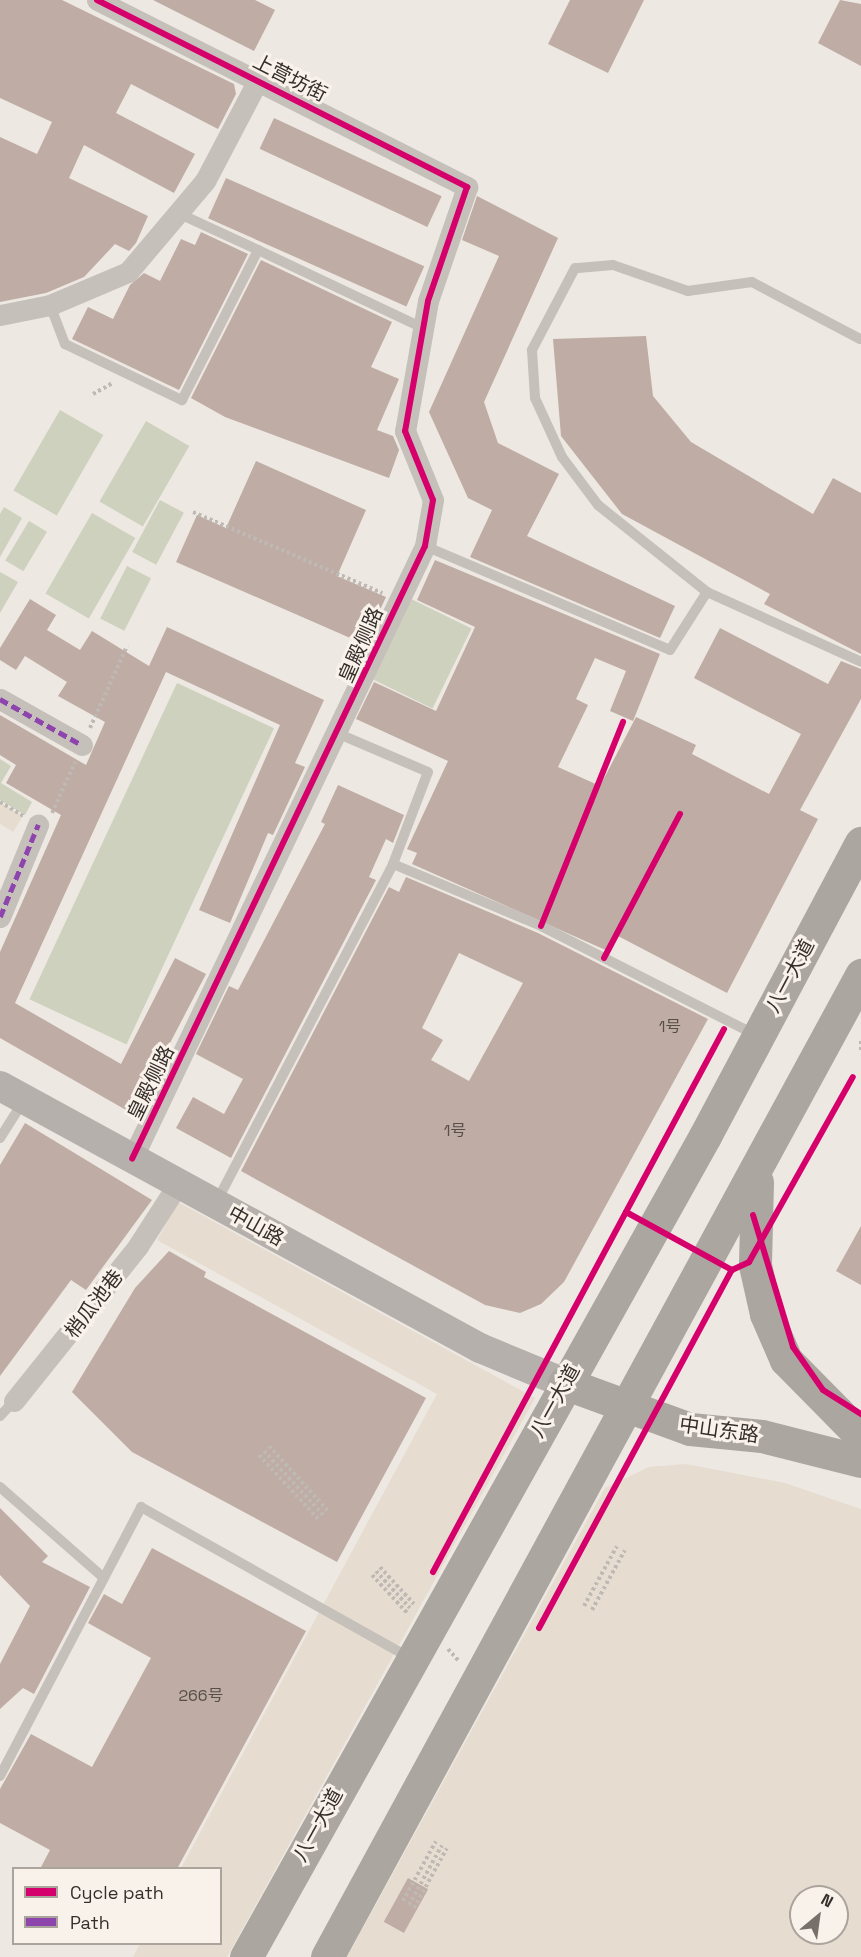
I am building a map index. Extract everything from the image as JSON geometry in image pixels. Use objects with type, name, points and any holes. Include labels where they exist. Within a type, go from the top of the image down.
[{"type":"highway","name":"八一大道","points":[[246,1957],[410,1658],[758,1036],[861,843]]},
{"type":"highway","points":[[327,1957],[760,1166],[861,975]]},
{"type":"highway","points":[[760,1166],[753,1215],[755,1265],[766,1314],[786,1360],[861,1436]]},
{"type":"highway","name":"中山东路","points":[[564,1383],[625,1409],[690,1429],[762,1436],[861,1461]]},
{"type":"main road","name":"中山路","points":[[12,1092],[513,1364]]},
{"type":"main road","name":"中山东路","points":[[513,1364],[564,1383]]},
{"type":"street","name":"上营坊街","points":[[97,0],[467,187]]},
{"type":"street","name":"上营坊街","points":[[0,315],[50,305],[128,272],[205,181],[258,81]]},
{"type":"street","name":"皇殿侧路","points":[[132,1159],[339,734],[425,546],[433,500],[405,431],[423,328],[467,187]]},
{"type":"street","points":[[0,699],[82,745]]},
{"type":"street","points":[[0,917],[38,825]]},
{"type":"street","name":"梢瓜池巷","points":[[7,1408],[138,1246],[178,1184]]},
{"type":"lane","points":[[178,213],[423,328]]},
{"type":"lane","points":[[50,305],[65,345],[182,400],[258,250]]},
{"type":"lane","points":[[860,339],[752,282],[688,291],[633,269],[575,268],[532,350],[535,398],[562,457],[598,505],[707,592],[861,662]]},
{"type":"lane","points":[[425,546],[670,650],[707,592]]},
{"type":"lane","points":[[215,1204],[393,864],[428,772],[339,734]]},
{"type":"lane","points":[[393,864],[541,926],[758,1036]]},
{"type":"lane","points":[[0,1138],[12,1092]]},
{"type":"lane","points":[[0,1487],[104,1578]]},
{"type":"lane","points":[[0,1776],[141,1507],[410,1658]]},
{"type":"path","points":[[193,512],[399,601]]},
{"type":"path","points":[[861,1041],[861,1050]]},
{"type":"path","points":[[269,1446],[328,1511]]},
{"type":"path","points":[[264,1450],[324,1516]]},
{"type":"path","points":[[259,1455],[319,1520]]},
{"type":"path","points":[[584,1606],[616,1546]]},
{"type":"path","points":[[592,1610],[625,1550]]},
{"type":"path","points":[[380,1567],[416,1606]]},
{"type":"path","points":[[376,1571],[412,1610]]},
{"type":"path","points":[[372,1575],[407,1614]]},
{"type":"path","points":[[447,1649],[458,1660]]},
{"type":"path","points":[[403,1902],[436,1841]]},
{"type":"path","points":[[409,1905],[442,1845]]},
{"type":"path","points":[[414,1908],[447,1848]]},
{"type":"green space","points":[[60,410],[103,435],[57,516],[14,491]]},
{"type":"green space","points":[[146,421],[189,446],[143,527],[100,502]]},
{"type":"green space","points":[[160,500],[184,513],[156,565],[132,552]]},
{"type":"green space","points":[[4,507],[22,518],[0,557],[0,514]]},
{"type":"green space","points":[[92,513],[135,538],[89,619],[46,594]]},
{"type":"green space","points":[[29,521],[47,532],[23,571],[5,560]]},
{"type":"green space","points":[[127,566],[151,578],[124,631],[100,619]]},
{"type":"green space","points":[[0,572],[18,582],[0,613]]},
{"type":"green space","points":[[405,596],[472,628],[432,708],[366,676]]},
{"type":"green space","points":[[177,683],[274,728],[126,1045],[30,999]]},
{"type":"green space","points":[[0,759],[11,766],[1,783],[32,802],[25,815],[0,800]]},
{"type":"shaded area","points":[[0,802],[23,816],[13,832],[0,824]]},
{"type":"shaded area","points":[[178,1202],[535,1398],[227,1957],[133,1957],[139,1945],[222,1945],[222,1867],[182,1867],[437,1394],[157,1240]]},
{"type":"shaded area","points":[[686,1464],[785,1483],[861,1509],[861,1957],[347,1957],[605,1488],[649,1467]]},
{"type":"building","points":[[0,0],[62,0],[234,84],[236,94],[218,129],[131,84],[116,113],[195,154],[174,193],[84,145],[69,178],[148,216],[136,243],[129,251],[115,244],[84,277],[46,293],[0,302],[0,137],[37,154],[52,122],[0,98]]},
{"type":"building","points":[[153,0],[255,0],[275,10],[254,51]]},
{"type":"building","points":[[570,0],[644,0],[608,73],[548,44]]},
{"type":"building","points":[[840,0],[861,4],[861,66],[818,43]]},
{"type":"building","points":[[274,118],[442,196],[427,227],[260,149]]},
{"type":"building","points":[[226,178],[424,266],[406,306],[208,218]]},
{"type":"building","points":[[477,196],[558,238],[484,402],[498,443],[559,474],[527,536],[675,606],[660,638],[470,557],[492,510],[468,498],[429,412],[499,256],[462,240]]},
{"type":"building","points":[[201,232],[248,254],[179,390],[72,339],[88,307],[113,319],[130,285],[144,273],[160,281],[181,239],[195,245]]},
{"type":"building","points":[[261,260],[392,322],[371,367],[399,379],[377,430],[393,436],[399,450],[389,478],[225,417],[191,398]]},
{"type":"building","points":[[646,336],[653,396],[691,442],[813,514],[833,478],[861,493],[861,654],[764,604],[770,594],[622,514],[561,436],[553,339]]},
{"type":"building","points":[[256,461],[366,510],[337,576],[386,597],[364,644],[176,562],[197,515],[226,528]]},
{"type":"building","points":[[435,560],[660,654],[633,721],[610,711],[626,671],[595,658],[576,699],[588,705],[558,767],[600,786],[636,717],[696,745],[692,754],[769,794],[801,734],[694,678],[720,628],[828,684],[841,661],[861,669],[861,699],[800,810],[818,819],[727,993],[618,936],[610,952],[412,864],[417,853],[407,849],[448,761],[356,719],[374,682],[436,711],[475,627],[417,600]]},
{"type":"building","points":[[30,599],[56,615],[47,630],[80,650],[92,631],[149,666],[167,627],[324,700],[295,763],[305,767],[273,835],[268,833],[230,923],[199,910],[280,725],[166,672],[15,1003],[121,1064],[175,958],[206,974],[133,1114],[0,1038],[0,952],[61,815],[6,783],[16,765],[0,755],[0,715],[86,765],[105,722],[58,696],[67,682],[25,656],[16,670],[0,660],[0,648]]},
{"type":"building","points":[[338,785],[404,815],[393,843],[386,839],[369,877],[376,880],[231,1158],[176,1128],[193,1097],[224,1114],[243,1079],[196,1054],[229,986],[238,990],[325,824],[321,822]]},
{"type":"building","points":[[406,877],[538,933],[708,1019],[564,1282],[541,1304],[520,1313],[485,1305],[241,1171],[389,887],[399,892]],"holes":[[[459,953],[523,983],[469,1081],[431,1060],[443,1040],[422,1028]]]},
{"type":"building","points":[[25,1123],[152,1200],[86,1290],[71,1280],[0,1376],[0,1165]]},
{"type":"building","points":[[861,1226],[861,1285],[836,1271]]},
{"type":"building","points":[[169,1251],[206,1272],[204,1277],[426,1398],[337,1562],[132,1452],[72,1392],[135,1288]]},
{"type":"building","points":[[0,1508],[48,1556],[42,1562],[90,1587],[34,1694],[23,1688],[0,1709],[0,1664],[30,1606],[0,1575]]},
{"type":"building","points":[[152,1548],[306,1631],[178,1867],[41,1867],[50,1850],[0,1823],[0,1789],[31,1734],[92,1767],[151,1658],[88,1623],[104,1594],[122,1604]]},
{"type":"building","points":[[408,1878],[428,1889],[404,1933],[384,1922]]},
{"type":"marked path","points":[[0,699],[82,745]]},
{"type":"marked path","points":[[0,917],[38,825]]},
{"type":"cycle path","points":[[97,0],[467,187],[428,301],[405,431],[433,500],[425,546],[132,1159]]},
{"type":"cycle path","points":[[541,926],[623,722]]},
{"type":"cycle path","points":[[604,958],[680,814]]},
{"type":"cycle path","points":[[433,1572],[724,1029]]},
{"type":"cycle path","points":[[732,1270],[749,1262],[853,1077]]},
{"type":"cycle path","points":[[626,1212],[732,1270]]},
{"type":"cycle path","points":[[753,1215],[793,1347],[823,1390],[861,1414]]},
{"type":"cycle path","points":[[539,1628],[732,1270]]}]
